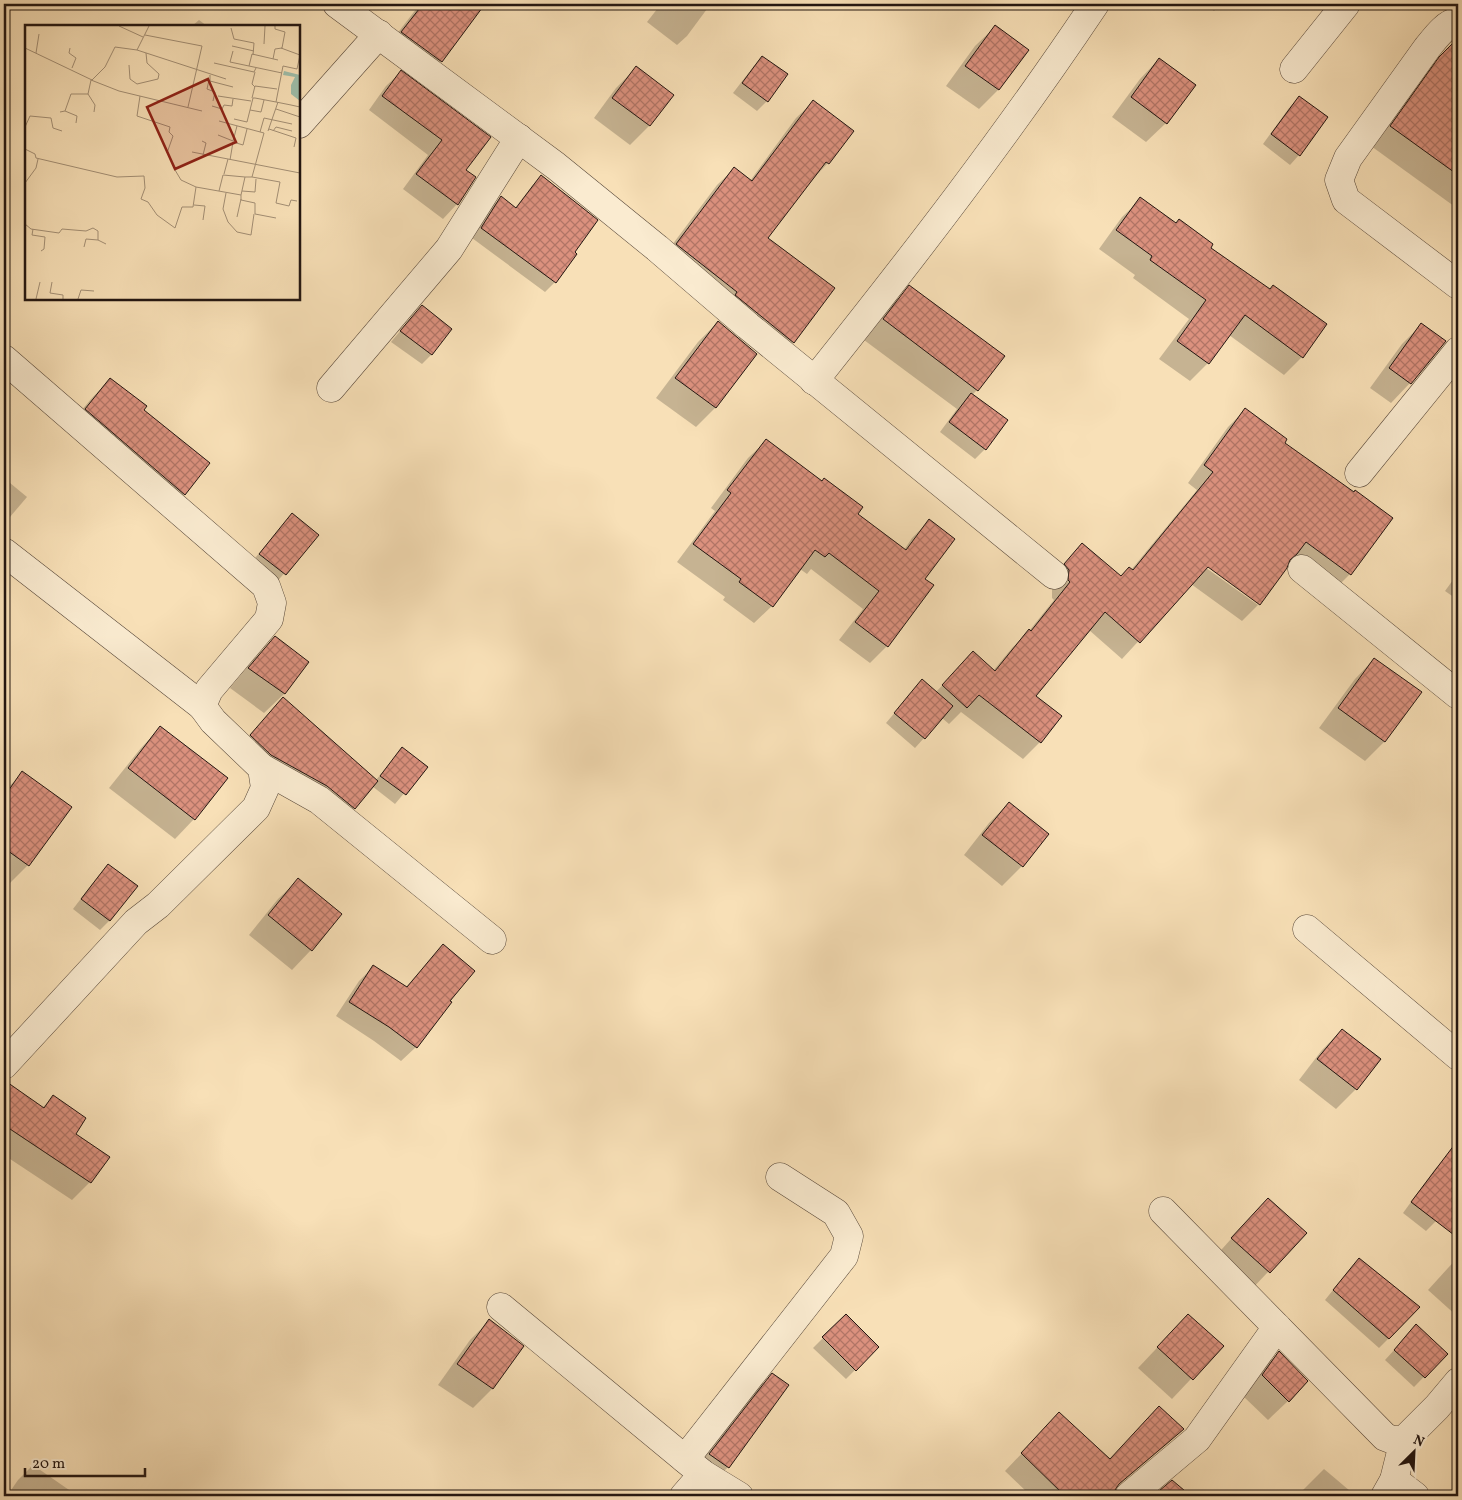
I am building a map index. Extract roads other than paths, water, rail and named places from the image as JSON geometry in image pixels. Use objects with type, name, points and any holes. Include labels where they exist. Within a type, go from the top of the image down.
[{"type":"street","points":[[338,4],[556,166],[649,241],[814,381],[1054,575]]},
{"type":"street","points":[[814,381],[992,152],[1095,4]]},
{"type":"street","points":[[1294,69],[1346,4]]},
{"type":"street","points":[[1458,21],[1452,22],[1440,32],[1427,48],[1348,158],[1339,180],[1346,200],[1458,286]]},
{"type":"street","points":[[300,123],[379,34]]},
{"type":"street","points":[[330,388],[449,249],[519,138]]},
{"type":"street","points":[[1359,473],[1458,351]]},
{"type":"street","points":[[4,359],[266,586],[272,603],[268,619],[209,690],[202,706]]},
{"type":"street","points":[[4,552],[202,706],[213,721],[262,768],[319,800],[492,940]]},
{"type":"street","points":[[1302,569],[1458,695]]},
{"type":"street","points":[[4,1065],[136,922],[158,905],[256,808],[265,788],[262,768]]},
{"type":"street","points":[[1307,929],[1458,1056]]},
{"type":"street","points":[[684,1496],[694,1466],[844,1256],[848,1236],[836,1213],[780,1177]]},
{"type":"street","points":[[1163,1211],[1384,1437],[1393,1440],[1404,1440]]},
{"type":"street","points":[[501,1307],[694,1466],[739,1496]]},
{"type":"street","points":[[1129,1496],[1197,1439],[1277,1327]]},
{"type":"street","points":[[1398,1491],[1404,1440],[1437,1407],[1458,1382]]}]
